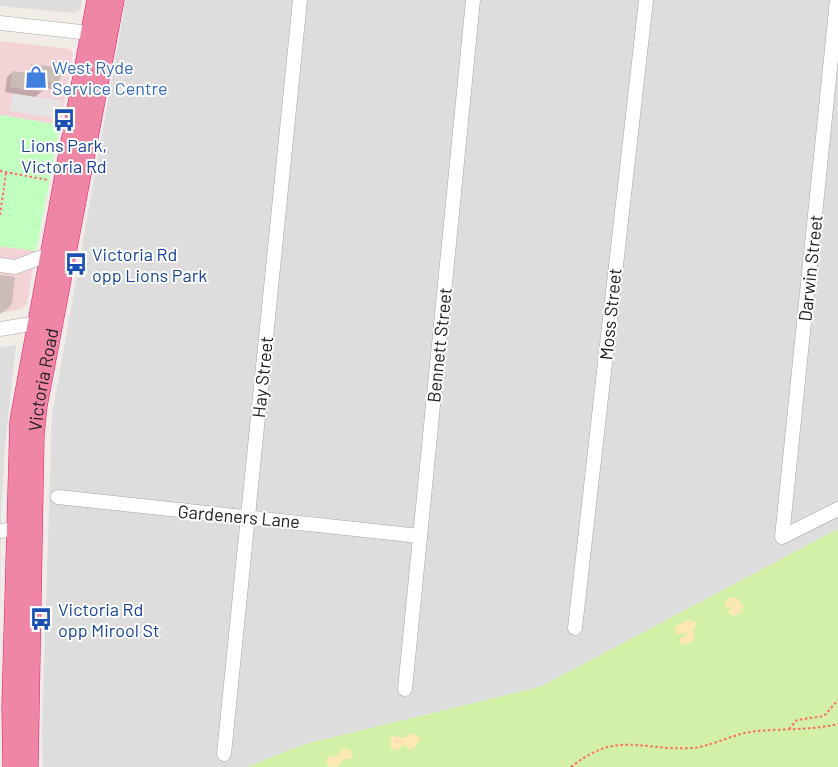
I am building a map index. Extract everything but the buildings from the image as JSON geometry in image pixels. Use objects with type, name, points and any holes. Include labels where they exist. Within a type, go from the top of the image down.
[{"type":"highway","name":"Victoria Road","points":[[28,767],[27,736],[34,435],[37,406],[77,186],[100,35],[97,0]]},
{"type":"highway","name":"Victoria Road","points":[[13,767],[6,707],[8,530],[20,421],[50,254],[100,35],[114,0]]},
{"type":"street","name":"Hay Street","points":[[224,754],[300,0]]},
{"type":"street","name":"Bennett Street","points":[[406,689],[473,0]]},
{"type":"street","name":"Moss Street","points":[[575,628],[646,0]]},
{"type":"street","name":"Darwin Street","points":[[837,0],[782,537],[838,509]]},
{"type":"street","points":[[0,23],[100,35]]},
{"type":"street","points":[[0,265],[15,267],[50,254]]},
{"type":"street","points":[[0,329],[37,323]]},
{"type":"street","name":"Gardeners Lane","points":[[58,497],[420,536]]},
{"type":"path","points":[[0,171],[52,181]]},
{"type":"path","points":[[0,215],[6,172]]},
{"type":"path","points":[[789,729],[797,720],[824,716],[838,700]]},
{"type":"path","points":[[571,767],[603,747],[638,745],[700,748],[728,736],[838,724]]},
{"type":"shaded area","points":[[0,0],[82,0],[81,8],[74,13],[0,6]]},
{"type":"shaded area","points":[[126,0],[838,0],[838,529],[540,687],[305,744],[247,767],[43,767],[42,728],[52,415]]},
{"type":"shaded area","points":[[0,41],[70,49],[73,54],[60,125],[0,115]]},
{"type":"shaded area","points":[[13,93],[62,101],[59,119],[10,111]]},
{"type":"shaded area","points":[[0,246],[36,251],[27,303],[22,309],[0,313]]},
{"type":"shaded area","points":[[16,345],[5,445],[1,515],[0,611],[0,348]]},
{"type":"green space","points":[[0,115],[60,125],[36,251],[0,246]]},
{"type":"green space","points":[[838,529],[838,767],[247,767],[305,744],[540,687]]},
{"type":"sand","points":[[731,597],[738,599],[743,607],[740,613],[734,616],[728,612],[733,606],[727,608],[724,603]]},
{"type":"sand","points":[[688,620],[696,622],[693,630],[694,639],[690,643],[680,643],[680,639],[687,635],[687,632],[677,635],[675,627]]},
{"type":"sand","points":[[413,733],[420,738],[415,748],[409,749],[403,744],[399,750],[391,749],[390,739],[393,736],[404,738]]},
{"type":"sand","points":[[344,748],[351,751],[352,759],[344,759],[337,767],[328,766],[326,763],[328,756],[336,757]]},
{"type":"place","name":"West Ryde Service Centre","points":[[36,77]]},
{"type":"place","name":"Lions Park, Victoria Rd","points":[[64,120]]},
{"type":"place","name":"Victoria Rd opp Lions Park","points":[[76,264]]},
{"type":"place","name":"Victoria Rd opp Mirool St","points":[[41,619]]}]
